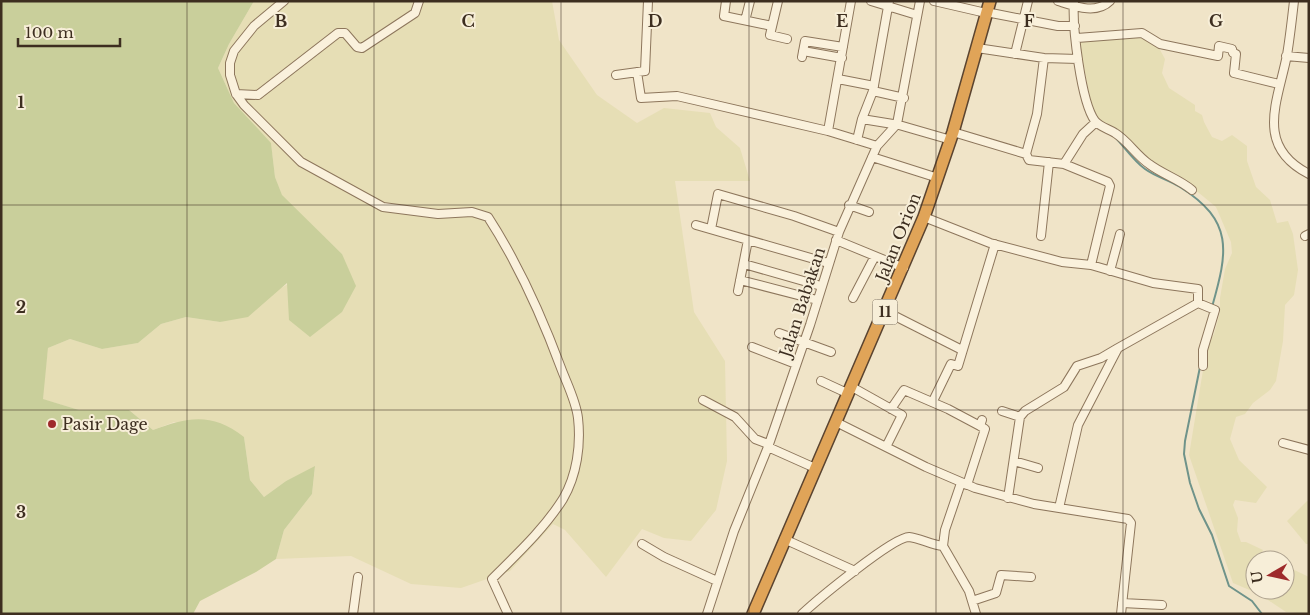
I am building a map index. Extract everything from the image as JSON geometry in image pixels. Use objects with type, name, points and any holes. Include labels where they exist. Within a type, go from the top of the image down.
[{"type":"highway","name":"Jalan Orion","points":[[753,614],[784,539],[904,268],[924,217],[952,136],[987,9]]},
{"type":"street","points":[[284,1],[254,26],[234,50],[230,63],[230,75],[236,94],[244,105],[301,162],[383,207],[438,214],[472,212],[488,217],[524,279],[551,338],[578,416],[580,443],[576,464],[563,499],[533,536],[492,579],[508,614]]},
{"type":"street","points":[[236,94],[258,95],[338,33],[345,34],[357,48],[362,48],[415,13],[419,1]]},
{"type":"street","points":[[616,75],[645,71],[648,1]]},
{"type":"street","points":[[726,1],[724,16],[772,26]]},
{"type":"street","points":[[746,17],[750,1]]},
{"type":"street","points":[[778,1],[770,35],[787,39]]},
{"type":"street","points":[[828,131],[851,1]]},
{"type":"street","points":[[870,1],[889,4],[917,15]]},
{"type":"street","name":"Jalan Babakan","points":[[708,614],[717,581],[796,364],[828,263],[851,206],[874,158],[877,146],[900,125],[920,1]]},
{"type":"street","points":[[934,1],[987,9],[1023,19],[1073,26]]},
{"type":"street","points":[[1015,54],[1028,1]]},
{"type":"street","points":[[1058,1],[1096,8],[1105,6],[1110,1]]},
{"type":"street","points":[[1294,1],[1286,56],[1272,120],[1275,133],[1290,163],[1309,174]]},
{"type":"street","points":[[857,140],[862,119],[874,89],[889,4]]},
{"type":"street","points":[[1072,4],[1073,26],[1077,38],[1077,59],[1086,100],[1095,123],[1117,134],[1137,155],[1150,165],[1192,190]]},
{"type":"street","points":[[1077,38],[1142,33],[1160,44],[1218,56],[1219,46],[1226,47],[1232,49],[1232,53],[1236,54],[1234,73],[1279,84]]},
{"type":"street","points":[[842,58],[803,54],[805,41],[844,47]]},
{"type":"street","points":[[977,48],[1044,58],[1077,59]]},
{"type":"street","points":[[1286,56],[1309,58]]},
{"type":"street","points":[[1044,58],[1037,114],[1026,154],[1029,160],[1064,164],[1109,184],[1091,265]]},
{"type":"street","points":[[637,72],[641,98],[677,96],[828,131],[877,146]]},
{"type":"street","points":[[838,79],[904,98]]},
{"type":"street","points":[[862,119],[952,136],[1026,154]]},
{"type":"street","points":[[1064,164],[1083,134],[1095,123]]},
{"type":"street","points":[[874,158],[938,178]]},
{"type":"street","points":[[1040,236],[1049,162]]},
{"type":"street","points":[[711,229],[718,194],[794,216],[838,239],[904,268]]},
{"type":"street","points":[[851,206],[868,212]]},
{"type":"street","points":[[924,217],[973,238],[1062,262],[1091,265],[1153,283],[1198,289],[1198,303]]},
{"type":"street","points":[[696,225],[828,263]]},
{"type":"street","points":[[1110,271],[1120,234]]},
{"type":"street","points":[[738,291],[748,240]]},
{"type":"street","points":[[933,401],[951,364],[958,366],[995,244]]},
{"type":"street","points":[[853,298],[875,256]]},
{"type":"street","points":[[744,264],[821,286]]},
{"type":"street","points":[[740,280],[817,300]]},
{"type":"street","points":[[1198,303],[1212,309],[1202,350],[1203,366]]},
{"type":"street","points":[[1008,498],[1020,417],[1025,411],[1064,387],[1077,366],[1100,358],[1198,303]]},
{"type":"street","points":[[885,311],[962,350]]},
{"type":"street","points":[[779,333],[831,352]]},
{"type":"street","points":[[752,347],[796,364]]},
{"type":"street","points":[[1059,508],[1078,425],[1118,348]]},
{"type":"street","points":[[821,381],[850,390],[902,415],[886,445]]},
{"type":"street","points":[[891,409],[904,390],[981,423],[986,429],[950,515],[943,546]]},
{"type":"street","points":[[703,400],[735,417],[755,439],[815,468]]},
{"type":"street","points":[[1002,411],[1020,417]]},
{"type":"street","points":[[836,422],[964,484],[1008,498],[1059,508],[1125,517],[1131,523],[1121,614]]},
{"type":"street","points":[[1283,443],[1309,450]]},
{"type":"street","points":[[1014,461],[1038,468]]},
{"type":"street","points":[[950,515],[959,513]]},
{"type":"street","points":[[802,614],[855,571],[901,539],[909,537],[943,546],[954,563],[976,614]]},
{"type":"street","points":[[784,539],[855,571]]},
{"type":"street","points":[[642,544],[664,557],[717,581]]},
{"type":"street","points":[[972,601],[996,593],[1001,575],[1030,577]]},
{"type":"street","points":[[352,614],[358,577]]},
{"type":"street","points":[[1122,602],[1162,605]]},
{"type":"shaded area","points":[[254,1],[552,1],[559,40],[597,95],[637,123],[664,108],[710,113],[716,127],[740,148],[750,181],[675,181],[694,312],[725,361],[727,461],[716,510],[691,541],[664,538],[642,529],[606,577],[565,530],[553,524],[510,571],[461,588],[411,584],[351,556],[276,559],[284,530],[312,494],[315,467],[286,481],[264,497],[250,480],[244,437],[174,422],[153,430],[129,410],[79,410],[42,399],[48,348],[70,339],[102,349],[138,343],[161,324],[186,317],[220,322],[342,254],[282,196],[275,177],[271,144],[234,103],[218,68],[229,44]]},
{"type":"shaded area","points":[[1140,34],[1148,37],[1159,48],[1165,59],[1162,73],[1169,88],[1195,105],[1195,111],[1202,115],[1212,137],[1222,141],[1232,135],[1247,146],[1247,161],[1256,187],[1270,200],[1277,223],[1288,221],[1293,234],[1298,270],[1294,295],[1285,305],[1283,341],[1276,381],[1270,390],[1253,403],[1245,414],[1236,417],[1230,439],[1239,460],[1267,487],[1256,503],[1235,500],[1233,505],[1238,518],[1237,531],[1241,542],[1246,542],[1263,550],[1245,550],[1245,588],[1233,583],[1189,455],[1207,346],[1214,334],[1220,312],[1220,298],[1225,269],[1232,253],[1231,242],[1216,207],[1193,188],[1150,163],[1100,122],[1091,104],[1079,41]]},
{"type":"shaded area","points":[[1307,501],[1309,502],[1309,544],[1306,544],[1287,521]]},
{"type":"shaded area","points":[[1295,570],[1309,577],[1309,614],[1286,612],[1268,600],[1295,600]]},
{"type":"green space","points":[[1,1],[254,1],[229,44],[218,68],[234,103],[271,143],[275,177],[282,195],[342,254],[356,286],[342,312],[310,337],[289,320],[287,283],[248,317],[220,322],[186,317],[161,324],[138,343],[102,349],[70,339],[48,348],[43,399],[79,410],[129,410],[153,430],[177,422],[200,419],[221,424],[244,437],[250,480],[264,497],[286,481],[315,466],[312,494],[284,530],[276,559],[256,572],[200,601],[193,614],[1,614]]},
{"type":"waterway","points":[[1116,138],[1145,169],[1180,187],[1198,200],[1210,212],[1218,225],[1223,253],[1212,307]]},
{"type":"waterway","points":[[1200,367],[1185,441],[1184,454],[1190,483],[1199,509],[1212,535],[1229,586],[1252,601],[1262,614]]},
{"type":"place","name":"Pasir Dage","points":[[52,424]]}]
